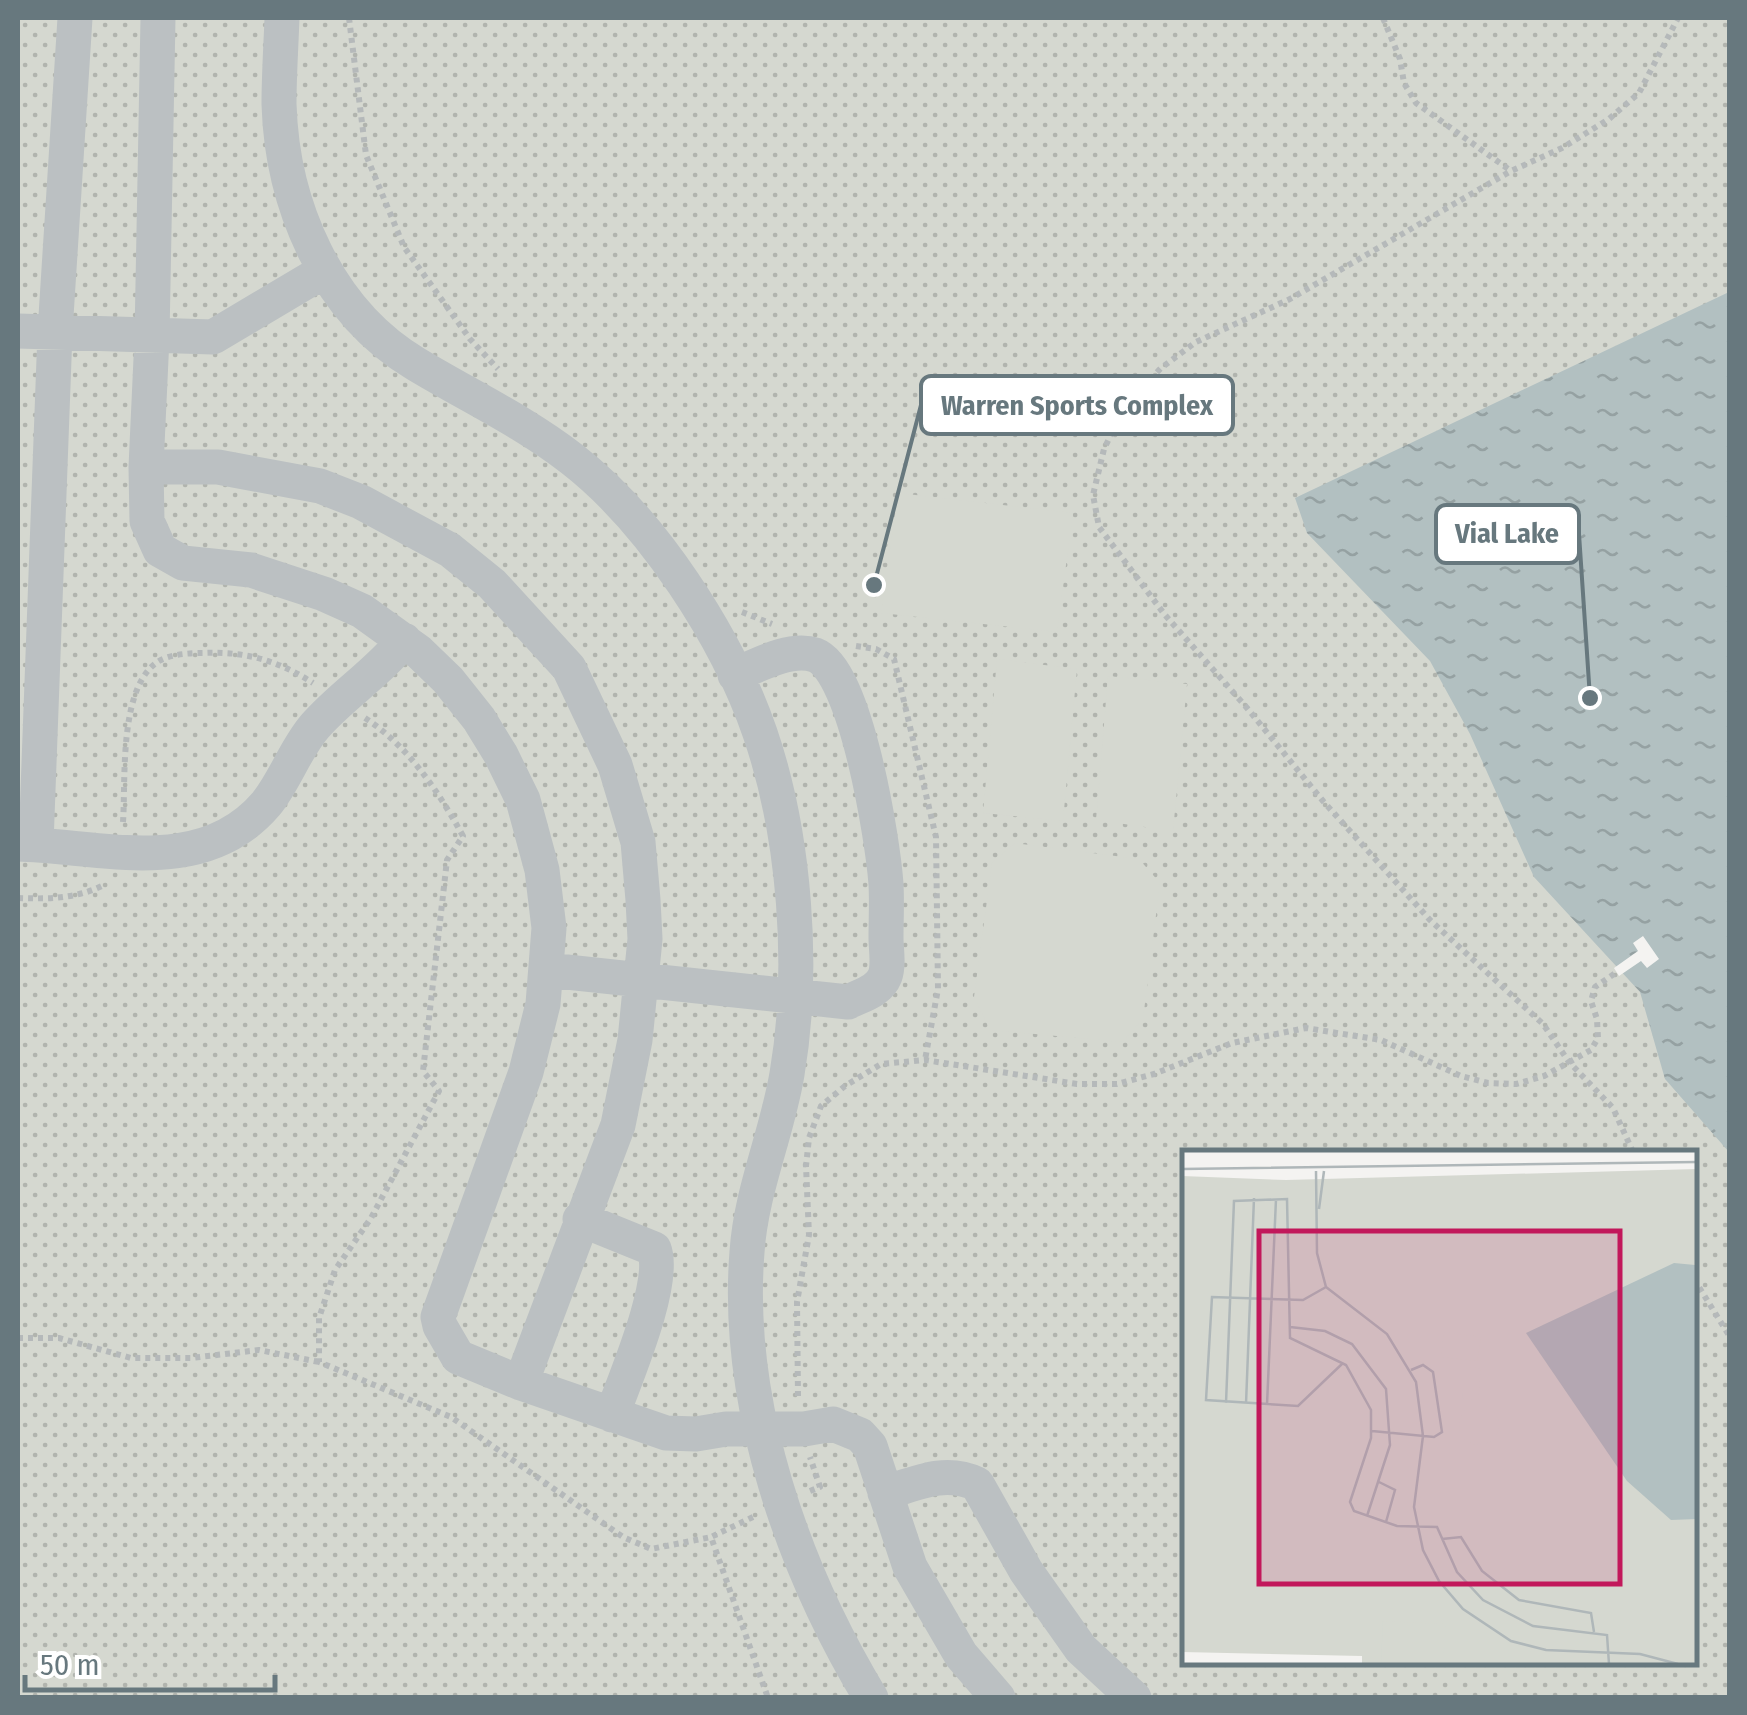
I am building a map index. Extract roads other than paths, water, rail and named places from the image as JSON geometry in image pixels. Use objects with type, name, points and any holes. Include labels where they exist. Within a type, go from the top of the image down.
[{"type":"lane","points":[[76,18],[54,332],[27,844],[152,855],[189,851],[236,830],[266,804],[317,724],[386,664],[404,640]]},
{"type":"lane","points":[[158,18],[146,467],[147,521],[160,550],[183,563],[251,570],[324,594],[362,612],[404,640],[448,680],[479,719],[523,800],[542,870],[548,970],[526,1072],[438,1317],[440,1326],[458,1357],[521,1383],[666,1432],[804,1429],[833,1424],[860,1436],[870,1446],[910,1567],[960,1655],[998,1698]]},
{"type":"lane","points":[[282,18],[279,106],[284,152],[300,216],[324,271],[358,318],[412,362],[513,416],[589,475],[668,563],[706,619],[760,732],[781,806],[793,914],[794,996],[787,1076],[746,1252],[749,1339],[762,1429],[796,1550],[837,1641],[871,1698]]},
{"type":"lane","points":[[18,331],[213,336],[324,271]]},
{"type":"lane","points":[[146,467],[218,467],[320,486],[361,502],[450,550],[492,584],[568,668],[615,766],[638,842],[643,900],[635,1040],[618,1124],[521,1383]]},
{"type":"lane","points":[[548,970],[848,1002],[876,989],[884,976],[886,884],[866,762],[842,684],[830,664],[815,655],[795,653],[735,674]]},
{"type":"lane","points":[[580,1219],[654,1249],[657,1256],[654,1290],[612,1415]]},
{"type":"lane","points":[[886,1493],[934,1477],[963,1478],[977,1484],[1026,1571],[1081,1649],[1134,1698]]},
{"type":"water","points":[[1729,292],[1729,1152],[1665,1079],[1640,992],[1534,877],[1470,734],[1430,661],[1307,533],[1295,498]]},
{"type":"place","name":"Warren Sports Complex","points":[[874,585]]},
{"type":"place","name":"Vial Lake","points":[[1590,698]]}]
